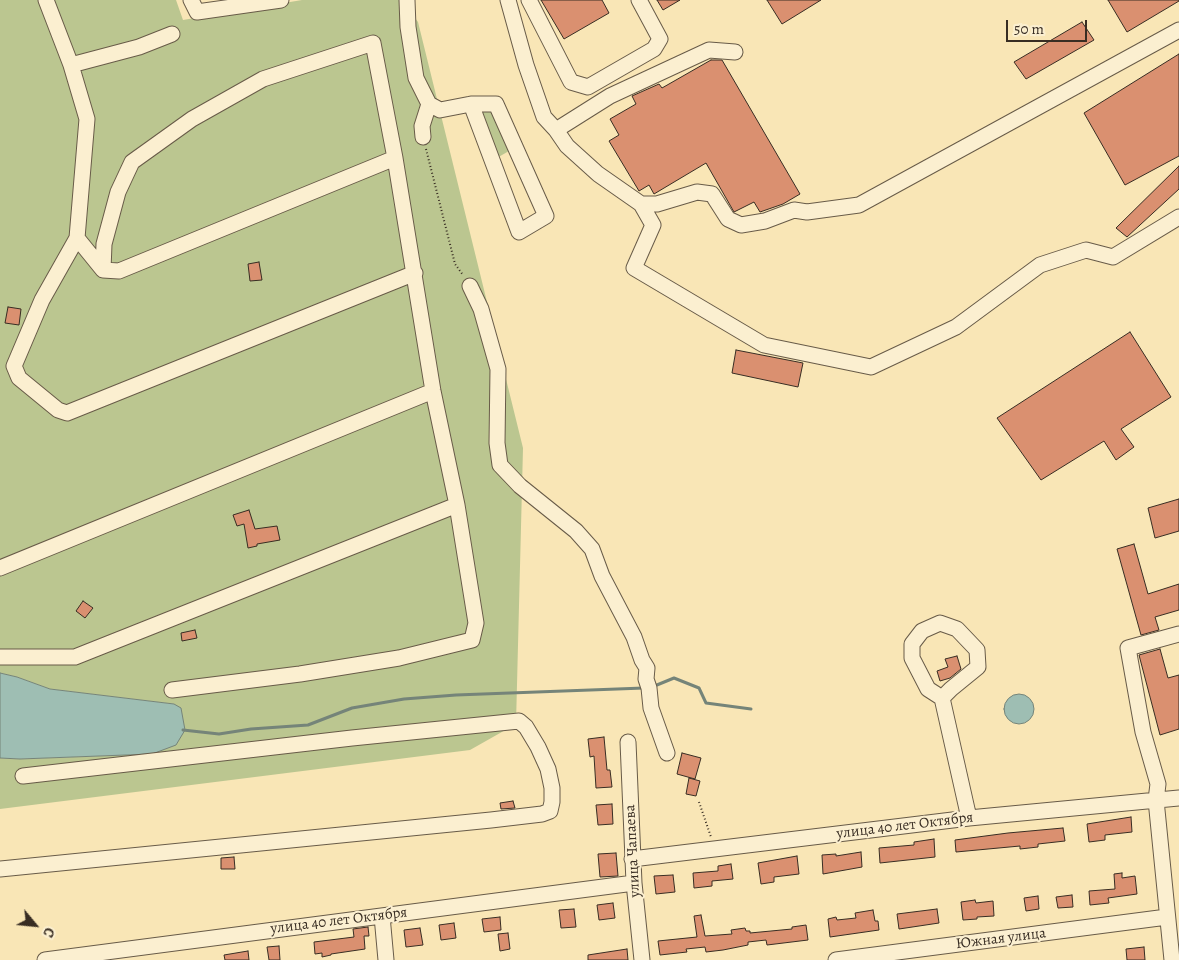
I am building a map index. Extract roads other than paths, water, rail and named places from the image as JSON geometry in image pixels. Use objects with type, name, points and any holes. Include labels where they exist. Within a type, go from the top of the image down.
[{"type":"street","points":[[46,0],[71,65],[87,119],[77,238],[42,300],[14,366],[18,378],[58,410],[67,413],[415,273]]},
{"type":"street","points":[[192,0],[197,12],[281,0]]},
{"type":"street","points":[[407,0],[408,28],[416,78],[429,104],[440,110],[471,104],[496,104],[546,216],[518,232],[471,104]]},
{"type":"street","points":[[508,0],[526,65],[544,117],[567,146],[598,174],[641,204],[653,225],[634,268],[764,345],[871,367],[956,327],[1040,265],[1086,250],[1113,258],[1179,217]]},
{"type":"street","points":[[529,0],[572,82],[588,87],[654,49],[660,39],[639,0]]},
{"type":"street","points":[[641,204],[657,204],[697,192],[712,194],[728,219],[741,225],[765,221],[794,210],[807,212],[859,205],[1179,30]]},
{"type":"street","points":[[71,65],[138,47],[172,34]]},
{"type":"street","points":[[103,270],[104,244],[118,192],[132,162],[192,119],[263,79],[373,43],[415,273],[433,391],[457,505],[476,623],[472,640],[379,661],[300,674],[172,690]]},
{"type":"street","points":[[556,130],[610,96],[709,50],[735,52]]},
{"type":"street","points":[[423,137],[422,126],[429,104]]},
{"type":"street","points":[[77,238],[103,270],[119,272],[395,158]]},
{"type":"street","points":[[470,286],[481,309],[498,369],[497,443],[500,465],[520,486],[576,531],[592,548],[602,576],[634,637],[642,660],[647,668],[646,680],[652,708],[666,753]]},
{"type":"street","points":[[0,568],[433,391]]},
{"type":"street","points":[[0,657],[75,657],[457,505]]},
{"type":"street","points":[[942,698],[978,668],[977,650],[957,629],[940,624],[922,631],[912,644],[912,658],[928,689],[942,698],[969,818]]},
{"type":"street","points":[[1172,960],[1156,800],[1158,784],[1143,732],[1128,648],[1179,634]]},
{"type":"street","points":[[0,869],[542,814],[550,811],[552,802],[552,788],[548,769],[526,726],[519,721],[352,738],[23,776]]},
{"type":"street","name":"улица Чапаева","points":[[628,742],[632,859],[642,960]]},
{"type":"street","name":"улица 40 лет Октября","points":[[632,859],[969,818],[1179,798]]},
{"type":"street","name":"улица 40 лет Октября","points":[[45,960],[634,882]]},
{"type":"street","points":[[382,916],[386,960]]},
{"type":"street","name":"Южная улица","points":[[836,960],[1167,917]]},
{"type":"water","points":[[0,673],[50,689],[174,704],[181,708],[185,730],[176,745],[152,754],[20,759],[0,758]]},
{"type":"water","points":[[1019,694],[1025,695],[1033,703],[1033,715],[1025,723],[1019,724],[1013,723],[1005,715],[1004,709],[1005,703],[1013,695]]},
{"type":"waterway","points":[[652,687],[674,678],[699,688],[706,703],[751,709]]},
{"type":"waterway","points":[[183,730],[219,734],[251,729],[308,725],[352,708],[404,699],[456,695],[644,688]]}]
